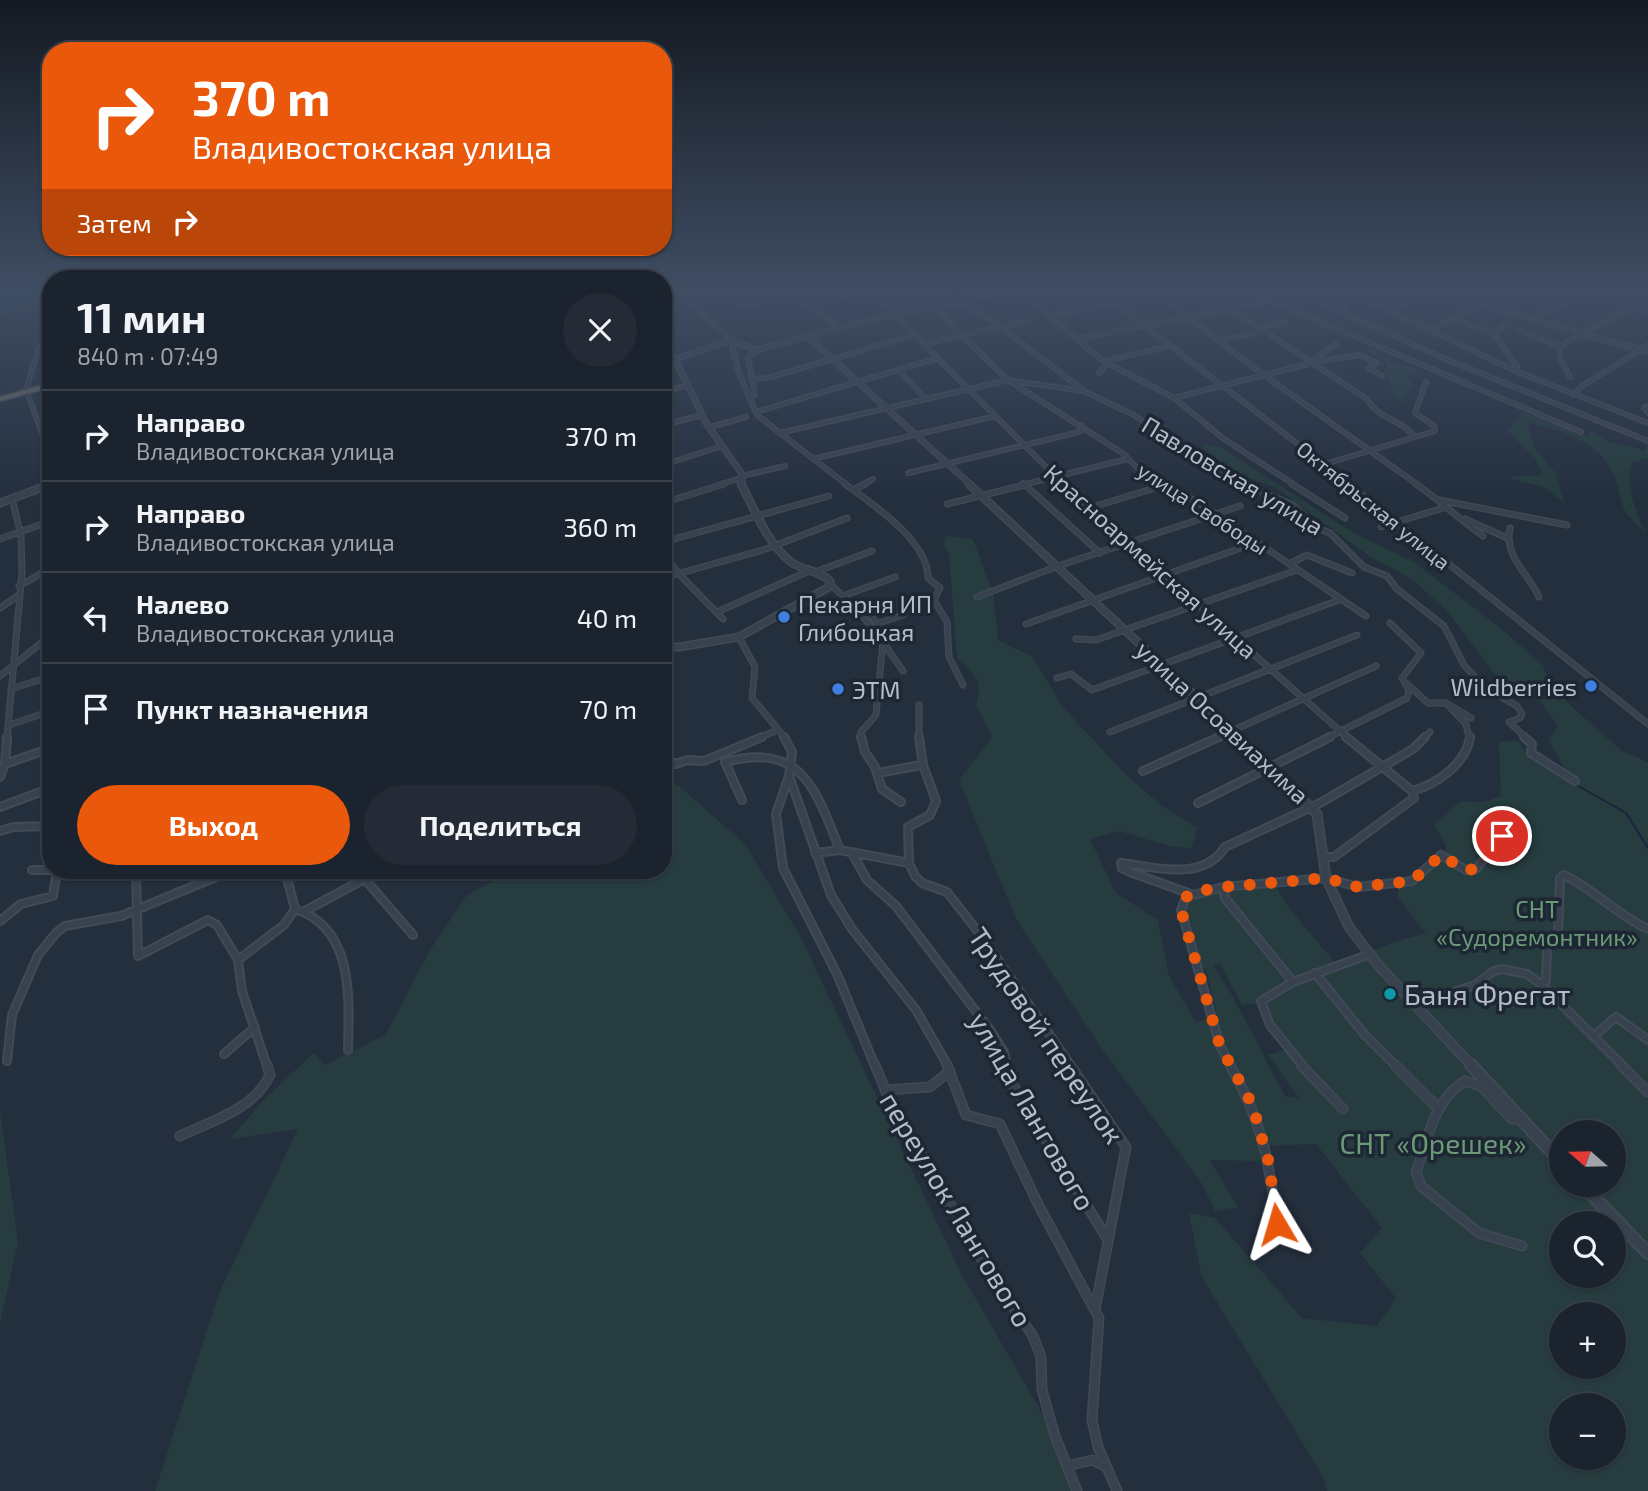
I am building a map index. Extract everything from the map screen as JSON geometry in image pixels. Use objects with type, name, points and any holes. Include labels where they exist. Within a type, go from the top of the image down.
[{"type":"highway","points":[[0,398],[42,386]]},
{"type":"street","points":[[36,359],[27,390],[42,435]]},
{"type":"street","points":[[672,360],[676,359],[702,415],[741,477],[740,482],[757,513],[790,562],[792,577]]},
{"type":"street","points":[[737,359],[749,399],[756,412],[833,477],[855,489],[867,504],[889,517],[912,540],[928,568],[928,578],[939,586],[934,600],[947,622],[949,657],[963,685]]},
{"type":"street","points":[[748,359],[755,396],[749,399]]},
{"type":"street","points":[[753,379],[771,377],[829,359]]},
{"type":"street","name":"улица Осоавиахима","points":[[832,359],[982,495],[1311,805],[1317,814],[1326,878],[1336,904],[1370,954],[1549,1149]]},
{"type":"street","points":[[756,412],[936,359]]},
{"type":"street","name":"Красноармейская улица","points":[[939,359],[1053,475],[1413,795]]},
{"type":"street","name":"улица Свободы","points":[[987,359],[1008,380],[1081,425],[1179,495],[1198,502],[1258,541],[1339,600],[1366,616]]},
{"type":"street","name":"Павловская улица","points":[[1041,359],[1084,391],[1134,415],[1223,475],[1293,505],[1354,554],[1364,567],[1387,576],[1397,589],[1444,626],[1464,665],[1485,688],[1517,706],[1522,714],[1520,718],[1509,722],[1532,744],[1531,752],[1574,781]]},
{"type":"street","points":[[1103,359],[1174,398],[1224,439],[1345,517]]},
{"type":"street","points":[[1099,373],[1107,362],[1120,359]]},
{"type":"street","name":"Октябрьская улица","points":[[1186,359],[1325,464],[1648,724]]},
{"type":"street","points":[[1242,359],[1439,500],[1567,525]]},
{"type":"street","points":[[1304,359],[1367,399],[1371,406],[1408,428],[1415,437]]},
{"type":"street","points":[[1311,363],[1317,359]]},
{"type":"street","points":[[1174,398],[1327,359]]},
{"type":"street","points":[[1368,359],[1377,363],[1368,368],[1382,376]]},
{"type":"street","points":[[1408,359],[1581,432]]},
{"type":"street","points":[[1446,359],[1648,441]]},
{"type":"street","points":[[1491,359],[1573,395],[1648,423]]},
{"type":"street","points":[[1512,359],[1517,366]]},
{"type":"street","points":[[1560,359],[1570,377]]},
{"type":"street","points":[[1573,395],[1581,386],[1625,359]]},
{"type":"street","points":[[898,370],[925,398]]},
{"type":"street","points":[[780,433],[885,406],[1008,380],[1084,391]]},
{"type":"street","points":[[1325,464],[1371,452],[1436,429],[1415,413],[1426,382]]},
{"type":"street","points":[[672,389],[688,385]]},
{"type":"street","points":[[1648,406],[1644,408],[1648,413]]},
{"type":"street","points":[[672,423],[702,415]]},
{"type":"street","points":[[813,459],[995,416]]},
{"type":"street","points":[[710,428],[746,418]]},
{"type":"street","points":[[908,473],[1081,431],[1081,425]]},
{"type":"street","points":[[672,462],[722,446]]},
{"type":"street","points":[[947,504],[1053,475],[1127,459]]},
{"type":"street","points":[[672,501],[741,477],[785,466]]},
{"type":"street","points":[[855,489],[873,479]]},
{"type":"street","points":[[1023,483],[1100,553]]},
{"type":"street","points":[[1089,508],[1165,485]]},
{"type":"street","points":[[0,503],[42,487]]},
{"type":"street","points":[[672,539],[757,513],[829,496]]},
{"type":"street","points":[[0,777],[5,764],[19,595],[21,531],[12,499]]},
{"type":"street","points":[[1439,500],[1443,508],[1483,537]]},
{"type":"street","points":[[976,597],[1058,566],[1240,506]]},
{"type":"street","points":[[1381,527],[1443,508]]},
{"type":"street","points":[[672,575],[777,544],[847,518]]},
{"type":"street","points":[[1458,518],[1507,538]]},
{"type":"street","points":[[0,539],[42,524]]},
{"type":"street","points":[[1510,528],[1507,538],[1516,565],[1536,588],[1539,597]]},
{"type":"street","points":[[1026,624],[1092,598],[1258,541]]},
{"type":"street","points":[[717,612],[792,577],[872,551]]},
{"type":"street","name":"Павловская улица","points":[[1289,564],[1307,555],[1352,573]]},
{"type":"street","points":[[790,562],[828,578],[830,584],[856,608],[903,671]]},
{"type":"street","points":[[672,565],[723,619]]},
{"type":"street","points":[[1076,639],[1096,640],[1297,570]]},
{"type":"street","points":[[19,586],[42,573]]},
{"type":"street","points":[[843,596],[895,577]]},
{"type":"street","points":[[672,647],[739,637],[830,584]]},
{"type":"street","points":[[0,608],[19,595]]},
{"type":"street","points":[[1057,678],[1071,674],[1092,690],[1339,600]]},
{"type":"street","points":[[856,608],[867,611],[879,623],[887,639],[883,642],[881,685],[876,715],[862,732],[861,747],[878,773],[882,789],[901,802]]},
{"type":"street","points":[[879,623],[903,615]]},
{"type":"street","points":[[1198,803],[1407,698],[1410,694],[1402,678],[1421,653],[1390,623]]},
{"type":"street","points":[[1110,732],[1194,695],[1271,669],[1357,635]]},
{"type":"street","points":[[739,637],[752,658],[755,671],[749,686],[753,701],[793,748],[796,762],[793,767]]},
{"type":"street","points":[[0,676],[42,642]]},
{"type":"street","points":[[1143,771],[1376,666]]},
{"type":"street","points":[[11,689],[42,679]]},
{"type":"street","points":[[1406,684],[1428,703],[1446,702],[1471,718]]},
{"type":"street","points":[[1323,857],[1334,857],[1452,768],[1465,748],[1470,733],[1466,724],[1446,702]]},
{"type":"street","points":[[815,853],[840,850],[909,863],[908,827],[930,815],[936,801],[921,765],[917,744],[919,705]]},
{"type":"street","points":[[9,725],[42,714]]},
{"type":"street","points":[[672,762],[676,764],[687,760],[704,761],[778,730]]},
{"type":"street","points":[[1430,732],[1413,748],[1311,805],[1224,847],[1218,858],[1197,870],[1122,863],[1122,868],[1168,882],[1191,894],[1223,887],[1326,878],[1358,887],[1412,881],[1441,855],[1466,870],[1476,869],[1502,836]]},
{"type":"street","points":[[5,764],[42,751]]},
{"type":"street","points":[[742,800],[725,762],[760,757],[793,767],[808,778],[840,850]]},
{"type":"street","points":[[878,773],[921,765]]},
{"type":"street","name":"переулок Лангового","points":[[793,767],[776,814],[782,867],[836,974],[897,1118],[922,1155],[955,1216],[1033,1336],[1041,1357],[1042,1390],[1077,1491]]},
{"type":"street","points":[[789,776],[815,853],[839,910],[896,982],[950,1071],[966,1115],[1000,1124],[1038,1204],[1099,1318],[1092,1420],[1105,1466],[1117,1491]]},
{"type":"street","points":[[0,807],[42,791]]},
{"type":"street","points":[[0,831],[13,827],[42,826]]},
{"type":"street","name":"улица Лангового","points":[[852,853],[867,880],[896,906],[990,1030],[1004,1052],[1011,1083],[1108,1240]]},
{"type":"street","name":"Трудовой переулок","points":[[909,863],[922,883],[947,892],[954,901],[1126,1147],[1095,1310]]},
{"type":"street","points":[[32,870],[42,870]]},
{"type":"street","points":[[1541,984],[1546,981],[1548,974],[1548,948],[1558,933],[1560,878],[1564,875],[1585,885],[1630,921],[1648,929]]},
{"type":"street","points":[[0,921],[21,904],[53,896],[54,879]]},
{"type":"street","points":[[137,879],[138,956],[212,921],[238,960],[242,991],[270,1075],[268,1083],[245,1104],[180,1136]]},
{"type":"street","points":[[7,1061],[12,1015],[46,944],[65,926],[121,916],[139,906],[210,879]]},
{"type":"street","points":[[238,960],[284,925],[295,909],[287,879]]},
{"type":"street","points":[[305,911],[361,879]]},
{"type":"street","points":[[366,879],[413,935]]},
{"type":"street","points":[[1223,887],[1225,898],[1293,982]]},
{"type":"street","points":[[1191,894],[1181,910],[1181,919],[1200,970],[1220,1046],[1252,1104],[1269,1163],[1277,1224]]},
{"type":"street","points":[[295,909],[305,911],[337,942],[346,963],[348,1050]]},
{"type":"street","points":[[1343,1109],[1290,1051],[1263,1014],[1261,1001],[1293,982],[1370,954]]},
{"type":"street","points":[[1416,1005],[1475,985],[1493,971],[1520,972],[1541,984],[1648,1092]]},
{"type":"street","points":[[1315,973],[1364,1034],[1438,1108]]},
{"type":"street","points":[[1594,1036],[1607,1028],[1616,1017],[1648,1040]]},
{"type":"street","points":[[224,1054],[255,1027]]},
{"type":"street","points":[[885,1090],[930,1087],[950,1071]]},
{"type":"street","points":[[1519,1118],[1512,1119],[1476,1083],[1468,1082],[1451,1091],[1438,1108],[1428,1144],[1416,1172],[1417,1179],[1479,1233],[1522,1246]]},
{"type":"street","points":[[1594,1197],[1648,1253]]},
{"type":"street","points":[[1067,1466],[1092,1460],[1105,1466]]},
{"type":"green space","points":[[1380,359],[1413,367],[1421,372],[1410,372],[1406,378],[1412,383],[1401,404],[1390,390],[1392,385],[1384,371],[1386,362]]},
{"type":"green space","points":[[1523,412],[1589,437],[1590,431],[1610,442],[1645,451],[1648,443],[1648,458],[1632,463],[1630,470],[1636,509],[1646,534],[1624,509],[1615,478],[1598,452],[1565,433],[1527,422],[1534,447],[1555,472],[1565,504],[1546,488],[1506,477],[1543,475],[1536,459],[1508,431]]},
{"type":"green space","points":[[1200,445],[1218,446],[1354,533],[1414,562],[1498,626],[1543,665],[1548,679],[1570,705],[1622,751],[1648,762],[1648,1491],[1327,1491],[1324,1479],[1202,1277],[1189,1213],[1215,1218],[1302,1318],[1377,1326],[1396,1298],[1360,1253],[1382,1228],[1316,1144],[1260,1146],[1260,1161],[1210,1160],[1238,1207],[1215,1211],[1202,1184],[1102,1049],[1016,919],[959,780],[992,737],[976,705],[979,690],[976,679],[957,659],[949,553],[943,545],[946,536],[973,539],[993,593],[998,640],[1033,657],[1062,706],[1127,776],[1161,805],[1197,828],[1192,848],[1173,847],[1119,831],[1090,839],[1116,893],[1158,920],[1169,976],[1196,1022],[1217,1016],[1206,968],[1200,969],[1181,910],[1193,893],[1274,883],[1290,909],[1337,965],[1391,943],[1426,934],[1398,897],[1398,888],[1411,886],[1447,857],[1446,845],[1434,824],[1461,801],[1484,802],[1501,796],[1499,742],[1517,740],[1528,755],[1573,785],[1577,782],[1548,741],[1558,726],[1540,701],[1502,684],[1446,610],[1412,579],[1372,558],[1276,488],[1236,473]],"holes":[[[1220,963],[1242,1005],[1260,1005],[1288,1049],[1268,1055],[1299,1098],[1285,1096],[1232,995],[1213,966]]]},
{"type":"green space","points":[[672,782],[746,845],[799,934],[961,1273],[1066,1455],[1080,1491],[155,1491],[219,1293],[298,1129],[230,1139],[267,1096],[314,1053],[325,1065],[386,1034],[430,950],[466,896],[497,879],[672,879]]},
{"type":"green space","points":[[0,1111],[18,1242],[0,1323]]},
{"type":"waterway","points":[[1573,783],[1626,813],[1648,848]]},
{"type":"place","name":"Пекарня ИП Глибоцкая","points":[[784,617]]},
{"type":"place","name":"Wildberries","points":[[1591,686]]},
{"type":"place","name":"ЭТМ","points":[[838,689]]},
{"type":"place","name":"Баня Фрегат","points":[[1390,994]]},
{"type":"route","points":[[1277,1224],[1269,1163],[1252,1104],[1220,1046],[1208,1010],[1200,970],[1181,919],[1186,897],[1193,892],[1223,887],[1326,878],[1358,887],[1412,881],[1436,863],[1441,855],[1466,870],[1476,869],[1502,836]]},
{"type":"park label","name":"СНТ «Судоремонтник»","points":[[1537,922]]},
{"type":"park label","name":"СНТ «Орешек»","points":[[1433,1143]]}]
